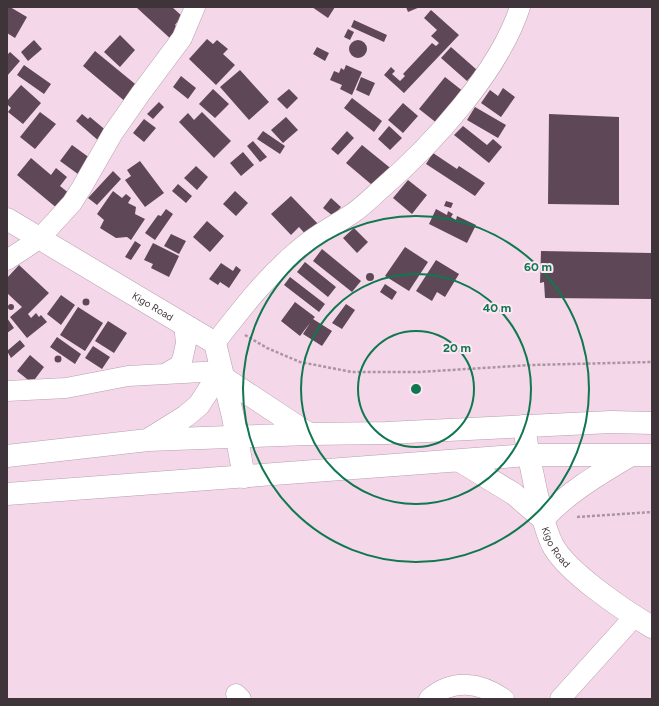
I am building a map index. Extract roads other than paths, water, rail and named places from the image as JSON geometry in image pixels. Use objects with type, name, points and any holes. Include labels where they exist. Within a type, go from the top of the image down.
[{"type":"main road","name":"Kigo Road","points":[[7,219],[215,343]]},
{"type":"main road","points":[[215,343],[244,477]]},
{"type":"main road","points":[[222,374],[309,434]]},
{"type":"main road","points":[[148,440],[186,416],[199,405],[222,374]]},
{"type":"main road","points":[[7,456],[148,440],[236,438],[309,434],[386,433],[611,422],[652,423]]},
{"type":"main road","name":"Kigo Road","points":[[524,426],[528,455],[542,519],[552,545],[568,566],[643,622]]},
{"type":"main road","points":[[7,494],[528,455],[642,455]]},
{"type":"main road","points":[[460,461],[514,494],[542,519],[555,505],[585,483],[642,455]]},
{"type":"street","points":[[7,260],[39,239],[72,203],[113,133],[182,38],[195,7]]},
{"type":"street","points":[[215,343],[273,274],[296,251],[354,212],[404,169],[438,133],[481,79],[502,48],[520,7]]},
{"type":"street","points":[[165,374],[180,365],[186,343],[184,324]]},
{"type":"street","points":[[7,391],[66,388],[128,376],[165,374],[222,374]]},
{"type":"street","points":[[560,699],[643,622]]},
{"type":"street","points":[[429,699],[440,691],[465,684],[476,685],[488,689],[504,699]]}]
